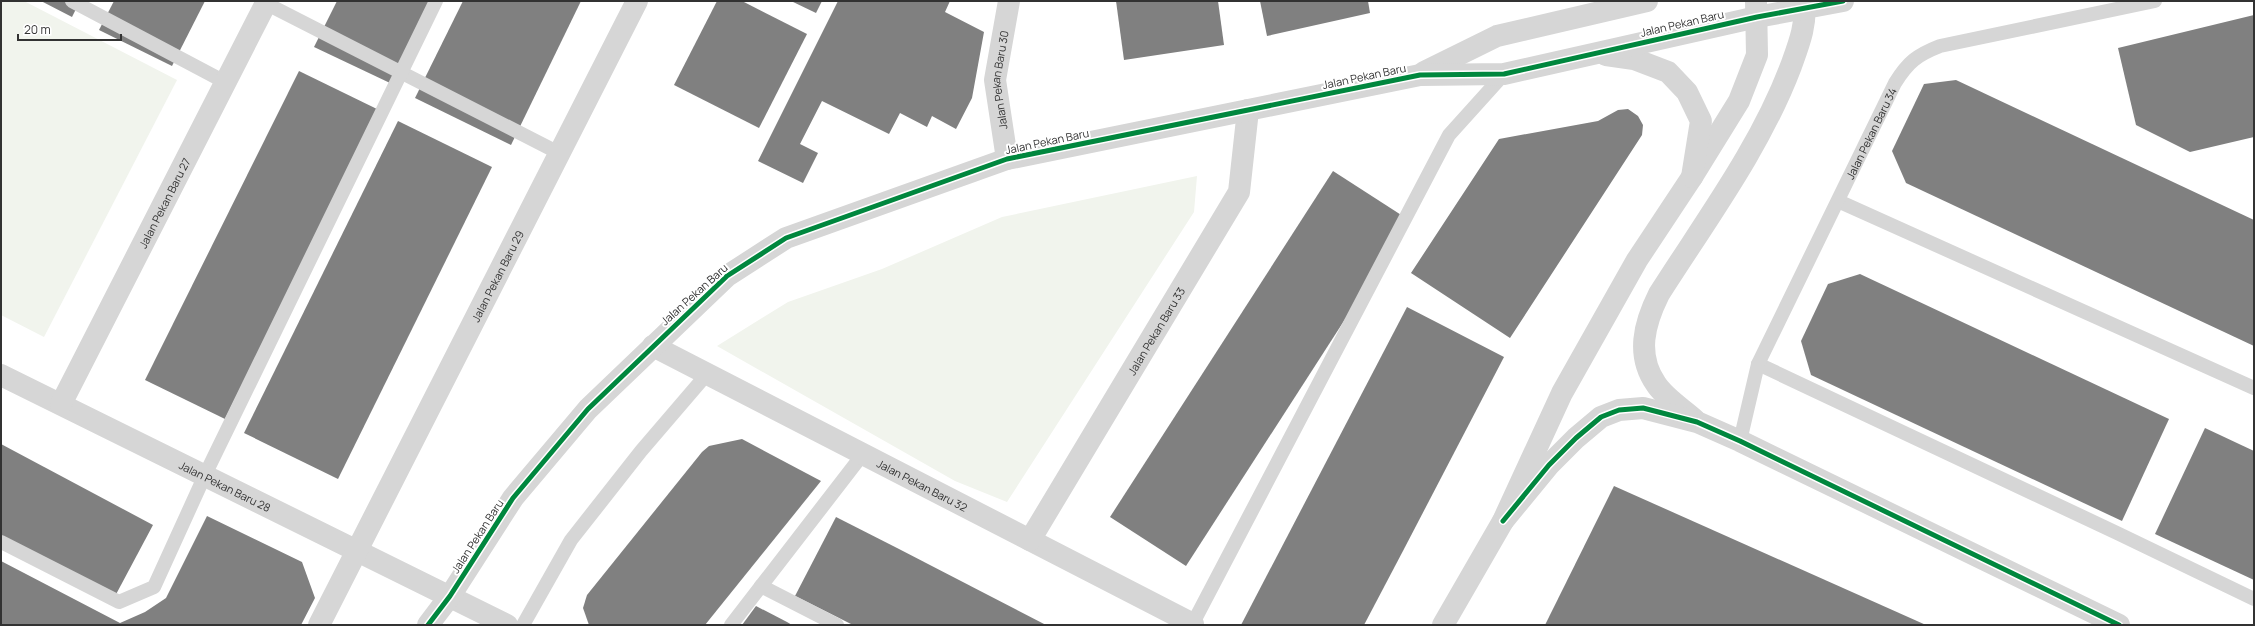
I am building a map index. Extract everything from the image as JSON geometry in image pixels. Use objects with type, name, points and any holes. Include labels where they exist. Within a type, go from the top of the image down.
[{"type":"street","name":"Jalan Pekan Baru 29","points":[[319,625],[637,1]]},
{"type":"street","name":"Jalan Pekan Baru 30","points":[[1007,159],[994,80],[1009,1]]},
{"type":"street","name":"Jalan Pekan Baru","points":[[1420,75],[1497,36],[1647,1]]},
{"type":"street","name":"Jalan Pekan Baru","points":[[428,625],[450,596],[513,498],[588,409],[727,276],[786,238],[1007,159],[1420,75],[1504,74],[1594,54],[1757,9],[1842,1]]},
{"type":"street","name":"Jalan Pekan Baru 27","points":[[61,404],[266,2]]},
{"type":"street","points":[[1697,422],[1657,385],[1646,363],[1643,340],[1648,317],[1659,294],[1757,139],[1777,102],[1803,32],[1805,5]]},
{"type":"street","points":[[1443,625],[1502,521],[1562,393],[1637,260],[1739,101],[1757,55],[1757,9]]},
{"type":"street","points":[[1594,54],[1634,59],[1668,72],[1687,92],[1701,121],[1692,176]]},
{"type":"street","name":"Jalan Pekan Baru 33","points":[[1030,540],[1238,192],[1248,110]]},
{"type":"street","name":"Jalan Pekan Baru 32","points":[[653,346],[1193,625]]},
{"type":"street","name":"Jalan Pekan Baru 28","points":[[1,375],[506,625]]},
{"type":"street","points":[[1502,521],[1549,465],[1601,417],[1619,410],[1643,408],[1697,422],[2119,625]]},
{"type":"street","name":"Jalan Pekan Baru","points":[[439,625],[450,596]]},
{"type":"lane","points":[[74,1],[225,82]]},
{"type":"lane","points":[[1,542],[119,602],[154,587],[205,475],[436,1]]},
{"type":"lane","name":"Jalan Pekan Baru 34","points":[[1740,442],[1758,364],[1895,84],[1905,67],[1920,54],[1940,46],[2155,1]]},
{"type":"lane","points":[[266,2],[559,154]]},
{"type":"lane","points":[[1193,625],[1449,136],[1504,74]]},
{"type":"lane","points":[[1838,201],[2254,388]]},
{"type":"lane","points":[[1758,364],[2117,533],[2254,600]]},
{"type":"lane","points":[[523,625],[571,540],[641,451],[707,374]]},
{"type":"lane","points":[[732,625],[863,454]]},
{"type":"lane","points":[[761,586],[838,625]]},
{"type":"shaded area","points":[[1,1],[24,1],[177,80],[44,337],[1,315]]},
{"type":"shaded area","points":[[1197,176],[1194,212],[1007,502],[955,481],[717,346],[788,302],[882,269],[1002,217]]},
{"type":"building","points":[[41,1],[80,1],[72,17]]},
{"type":"building","points":[[114,1],[205,1],[172,66],[99,30]]},
{"type":"building","points":[[337,1],[430,1],[390,83],[314,47]]},
{"type":"building","points":[[463,1],[581,1],[511,145],[415,98]]},
{"type":"building","points":[[717,1],[742,1],[807,34],[759,128],[674,85]]},
{"type":"building","points":[[791,1],[822,1],[816,13]]},
{"type":"building","points":[[838,1],[950,1],[945,12],[984,32],[972,98],[956,129],[932,116],[927,127],[900,113],[889,134],[822,101],[800,144],[818,153],[803,183],[758,161]]},
{"type":"building","points":[[1116,1],[1218,1],[1224,45],[1124,60]]},
{"type":"building","points":[[1260,1],[1368,1],[1370,13],[1267,36]]},
{"type":"building","points":[[2254,15],[2254,137],[2190,152],[2136,125],[2118,48]]},
{"type":"building","points":[[299,71],[379,110],[225,419],[145,380]]},
{"type":"building","points":[[1956,80],[2254,220],[2254,346],[1906,183],[1892,151],[1924,84]]},
{"type":"building","points":[[1628,109],[1638,116],[1643,125],[1642,135],[1510,338],[1411,273],[1499,139],[1598,121],[1618,110]]},
{"type":"building","points":[[398,121],[492,167],[338,479],[244,433]]},
{"type":"building","points":[[1333,171],[1409,220],[1186,566],[1110,517]]},
{"type":"building","points":[[1860,274],[2169,419],[2122,521],[1811,375],[1801,341],[1828,284]]},
{"type":"building","points":[[1407,307],[1504,357],[1404,549],[1364,625],[1241,625]]},
{"type":"building","points":[[2205,428],[2254,451],[2254,580],[2155,534]]},
{"type":"building","points":[[742,439],[821,481],[705,625],[589,625],[583,608],[587,595],[702,452],[709,446]]},
{"type":"building","points":[[1,444],[153,525],[113,600],[1,541]]},
{"type":"building","points":[[1614,486],[1926,625],[1545,625]]},
{"type":"building","points":[[207,516],[302,562],[315,598],[301,625],[1,625],[1,561],[120,623],[145,612],[166,598]]},
{"type":"building","points":[[836,517],[1046,625],[853,625],[795,596]]},
{"type":"building","points":[[756,606],[787,622],[792,625],[742,625]]},
{"type":"cycle path","points":[[428,625],[450,596],[513,498],[588,409],[727,276],[786,238],[1007,159],[1420,75],[1504,74],[1757,17],[1843,1]]},
{"type":"cycle path","points":[[1503,521],[1549,465],[1576,438],[1601,417],[1619,410],[1643,408],[1697,422],[1740,441],[2119,625]]}]
